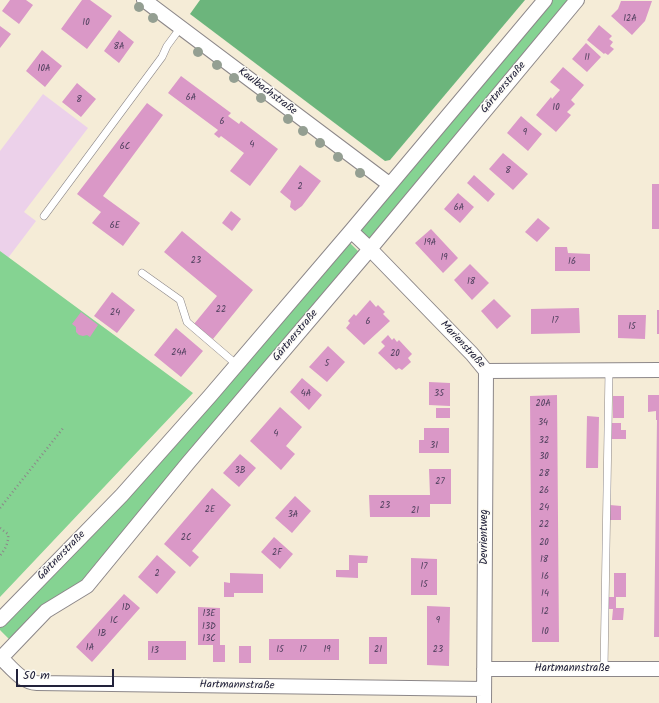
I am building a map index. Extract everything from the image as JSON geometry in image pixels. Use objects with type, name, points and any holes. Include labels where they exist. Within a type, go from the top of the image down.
[{"type":"street","name":"Kaulbachstraße","points":[[144,0],[389,184]]},
{"type":"street","name":"Gärtnerstraße","points":[[0,620],[122,495],[351,231],[545,0]]},
{"type":"street","name":"Gärtnerstraße","points":[[0,657],[46,611],[86,586],[370,249],[577,0]]},
{"type":"street","name":"Marienstraße","points":[[351,231],[467,349],[486,371],[659,370]]},
{"type":"street","name":"Devrientweg","points":[[484,696],[486,371]]},
{"type":"street","name":"Hartmannstraße","points":[[0,657],[24,679],[29,682],[36,683],[484,696]]},
{"type":"street","name":"Hartmannstraße","points":[[484,669],[659,670]]},
{"type":"lane","points":[[44,216],[162,57],[167,46],[181,27]]},
{"type":"lane","points":[[142,273],[180,300],[187,322],[236,364]]},
{"type":"lane","points":[[604,669],[609,370]]},
{"type":"path","points":[[0,508],[64,427]]},
{"type":"path","points":[[0,528],[8,534],[9,541],[0,556]]},
{"type":"shaded area","points":[[43,94],[88,128],[24,212],[36,221],[8,258],[0,251],[0,151]]},
{"type":"green space","points":[[200,0],[525,0],[390,160],[385,161],[190,14]]},
{"type":"green space","points":[[552,0],[571,0],[371,238],[360,231],[360,228]]},
{"type":"green space","points":[[350,243],[359,252],[78,585],[9,639],[0,630],[0,628],[123,502]]},
{"type":"green space","points":[[0,251],[193,393],[0,597]]},
{"type":"building","points":[[10,0],[26,0],[33,5],[19,24],[2,11]]},
{"type":"building","points":[[82,0],[90,0],[112,16],[87,49],[61,29]]},
{"type":"building","points":[[621,1],[652,1],[645,21],[632,35],[611,16],[618,9]]},
{"type":"building","points":[[599,25],[612,36],[609,39],[613,42],[610,46],[614,49],[608,55],[605,53],[604,54],[587,40]]},
{"type":"building","points":[[0,26],[11,34],[0,48]]},
{"type":"building","points":[[119,30],[134,42],[119,63],[104,51]]},
{"type":"building","points":[[586,43],[601,57],[587,72],[572,59]]},
{"type":"building","points":[[42,50],[62,66],[45,87],[26,71]]},
{"type":"building","points":[[563,67],[584,85],[571,100],[575,104],[567,112],[571,115],[556,132],[536,115],[551,97],[552,99],[560,90],[550,82]]},
{"type":"building","points":[[181,76],[231,113],[228,116],[239,124],[241,121],[278,149],[250,186],[230,171],[244,153],[221,136],[219,138],[214,134],[218,130],[168,93]]},
{"type":"building","points":[[77,83],[96,99],[81,117],[62,102]]},
{"type":"building","points":[[147,103],[163,115],[103,196],[140,223],[123,246],[92,223],[101,212],[77,194]]},
{"type":"building","points":[[521,116],[542,134],[528,151],[507,133]]},
{"type":"building","points":[[503,153],[528,174],[513,190],[489,169]]},
{"type":"building","points":[[300,165],[321,181],[302,206],[295,211],[290,207],[291,201],[280,192]]},
{"type":"building","points":[[474,175],[495,194],[488,202],[467,183]]},
{"type":"building","points":[[652,184],[659,184],[659,229],[652,229]]},
{"type":"building","points":[[458,193],[474,207],[460,223],[444,209]]},
{"type":"building","points":[[231,211],[241,219],[232,231],[222,223]]},
{"type":"building","points":[[538,218],[550,228],[537,242],[525,232]]},
{"type":"building","points":[[431,229],[458,258],[443,273],[415,243]]},
{"type":"building","points":[[182,231],[253,290],[213,339],[194,324],[217,296],[164,252]]},
{"type":"building","points":[[555,247],[567,247],[568,253],[590,254],[590,271],[555,271]]},
{"type":"building","points":[[470,264],[489,283],[472,300],[454,280]]},
{"type":"building","points":[[112,292],[135,310],[117,333],[94,316]]},
{"type":"building","points":[[494,299],[511,316],[497,329],[481,311]]},
{"type":"building","points":[[370,300],[376,307],[378,305],[385,312],[383,314],[390,321],[364,345],[346,328],[350,323],[348,321],[354,314],[356,316]]},
{"type":"building","points":[[579,308],[580,333],[531,334],[531,309]]},
{"type":"building","points":[[657,310],[659,310],[659,334],[657,334]]},
{"type":"building","points":[[81,312],[98,325],[90,337],[87,335],[79,335],[76,332],[76,327],[72,324]]},
{"type":"building","points":[[618,315],[646,315],[645,339],[618,338]]},
{"type":"building","points":[[176,328],[203,351],[181,377],[154,355]]},
{"type":"building","points":[[388,335],[392,340],[394,338],[397,342],[399,340],[412,354],[408,358],[411,362],[402,370],[399,368],[396,370],[378,353],[385,346],[381,342]]},
{"type":"building","points":[[328,346],[345,362],[327,382],[309,367]]},
{"type":"building","points":[[302,378],[322,395],[309,410],[290,392]]},
{"type":"building","points":[[429,382],[450,383],[450,406],[429,405]]},
{"type":"building","points":[[557,395],[559,642],[532,642],[530,396]]},
{"type":"building","points":[[648,395],[659,395],[659,637],[654,637],[657,420],[656,411],[648,412]]},
{"type":"building","points":[[613,396],[624,396],[624,418],[613,418]]},
{"type":"building","points":[[280,407],[302,427],[286,446],[295,454],[281,470],[250,441]]},
{"type":"building","points":[[436,408],[450,408],[450,418],[436,418]]},
{"type":"building","points":[[587,416],[599,417],[598,468],[586,468]]},
{"type":"building","points":[[610,423],[621,423],[621,430],[626,430],[626,439],[610,439]]},
{"type":"building","points":[[424,428],[449,428],[449,453],[419,453],[419,440],[424,440]]},
{"type":"building","points":[[240,454],[256,468],[239,487],[223,473]]},
{"type":"building","points":[[429,469],[451,469],[451,504],[430,504],[430,517],[370,517],[369,495],[430,495]]},
{"type":"building","points":[[212,488],[231,505],[192,551],[199,557],[190,567],[164,544]]},
{"type":"building","points":[[295,496],[311,511],[292,533],[275,518]]},
{"type":"building","points":[[610,505],[621,506],[621,520],[610,520]]},
{"type":"building","points":[[274,537],[293,554],[280,569],[261,552]]},
{"type":"building","points":[[157,555],[176,572],[157,594],[138,577]]},
{"type":"building","points":[[349,555],[368,556],[367,563],[358,563],[358,578],[336,577],[336,570],[349,570]]},
{"type":"building","points":[[411,558],[437,559],[437,595],[411,595]]},
{"type":"building","points":[[230,573],[263,574],[263,593],[234,593],[234,597],[224,597],[224,582],[230,583]]},
{"type":"building","points":[[614,573],[626,573],[626,597],[616,597],[616,608],[624,608],[623,620],[612,620],[613,609],[609,609],[609,597],[614,597]]},
{"type":"building","points":[[124,594],[140,608],[92,662],[76,647]]},
{"type":"building","points":[[427,606],[450,607],[449,666],[427,665]]},
{"type":"building","points":[[198,607],[220,608],[220,645],[225,645],[225,662],[213,662],[213,645],[198,645]]},
{"type":"building","points":[[369,637],[387,637],[387,664],[369,664]]},
{"type":"building","points":[[269,639],[339,639],[339,660],[269,660]]},
{"type":"building","points":[[148,641],[186,641],[186,660],[148,660]]},
{"type":"building","points":[[239,646],[251,646],[251,663],[239,663]]}]
